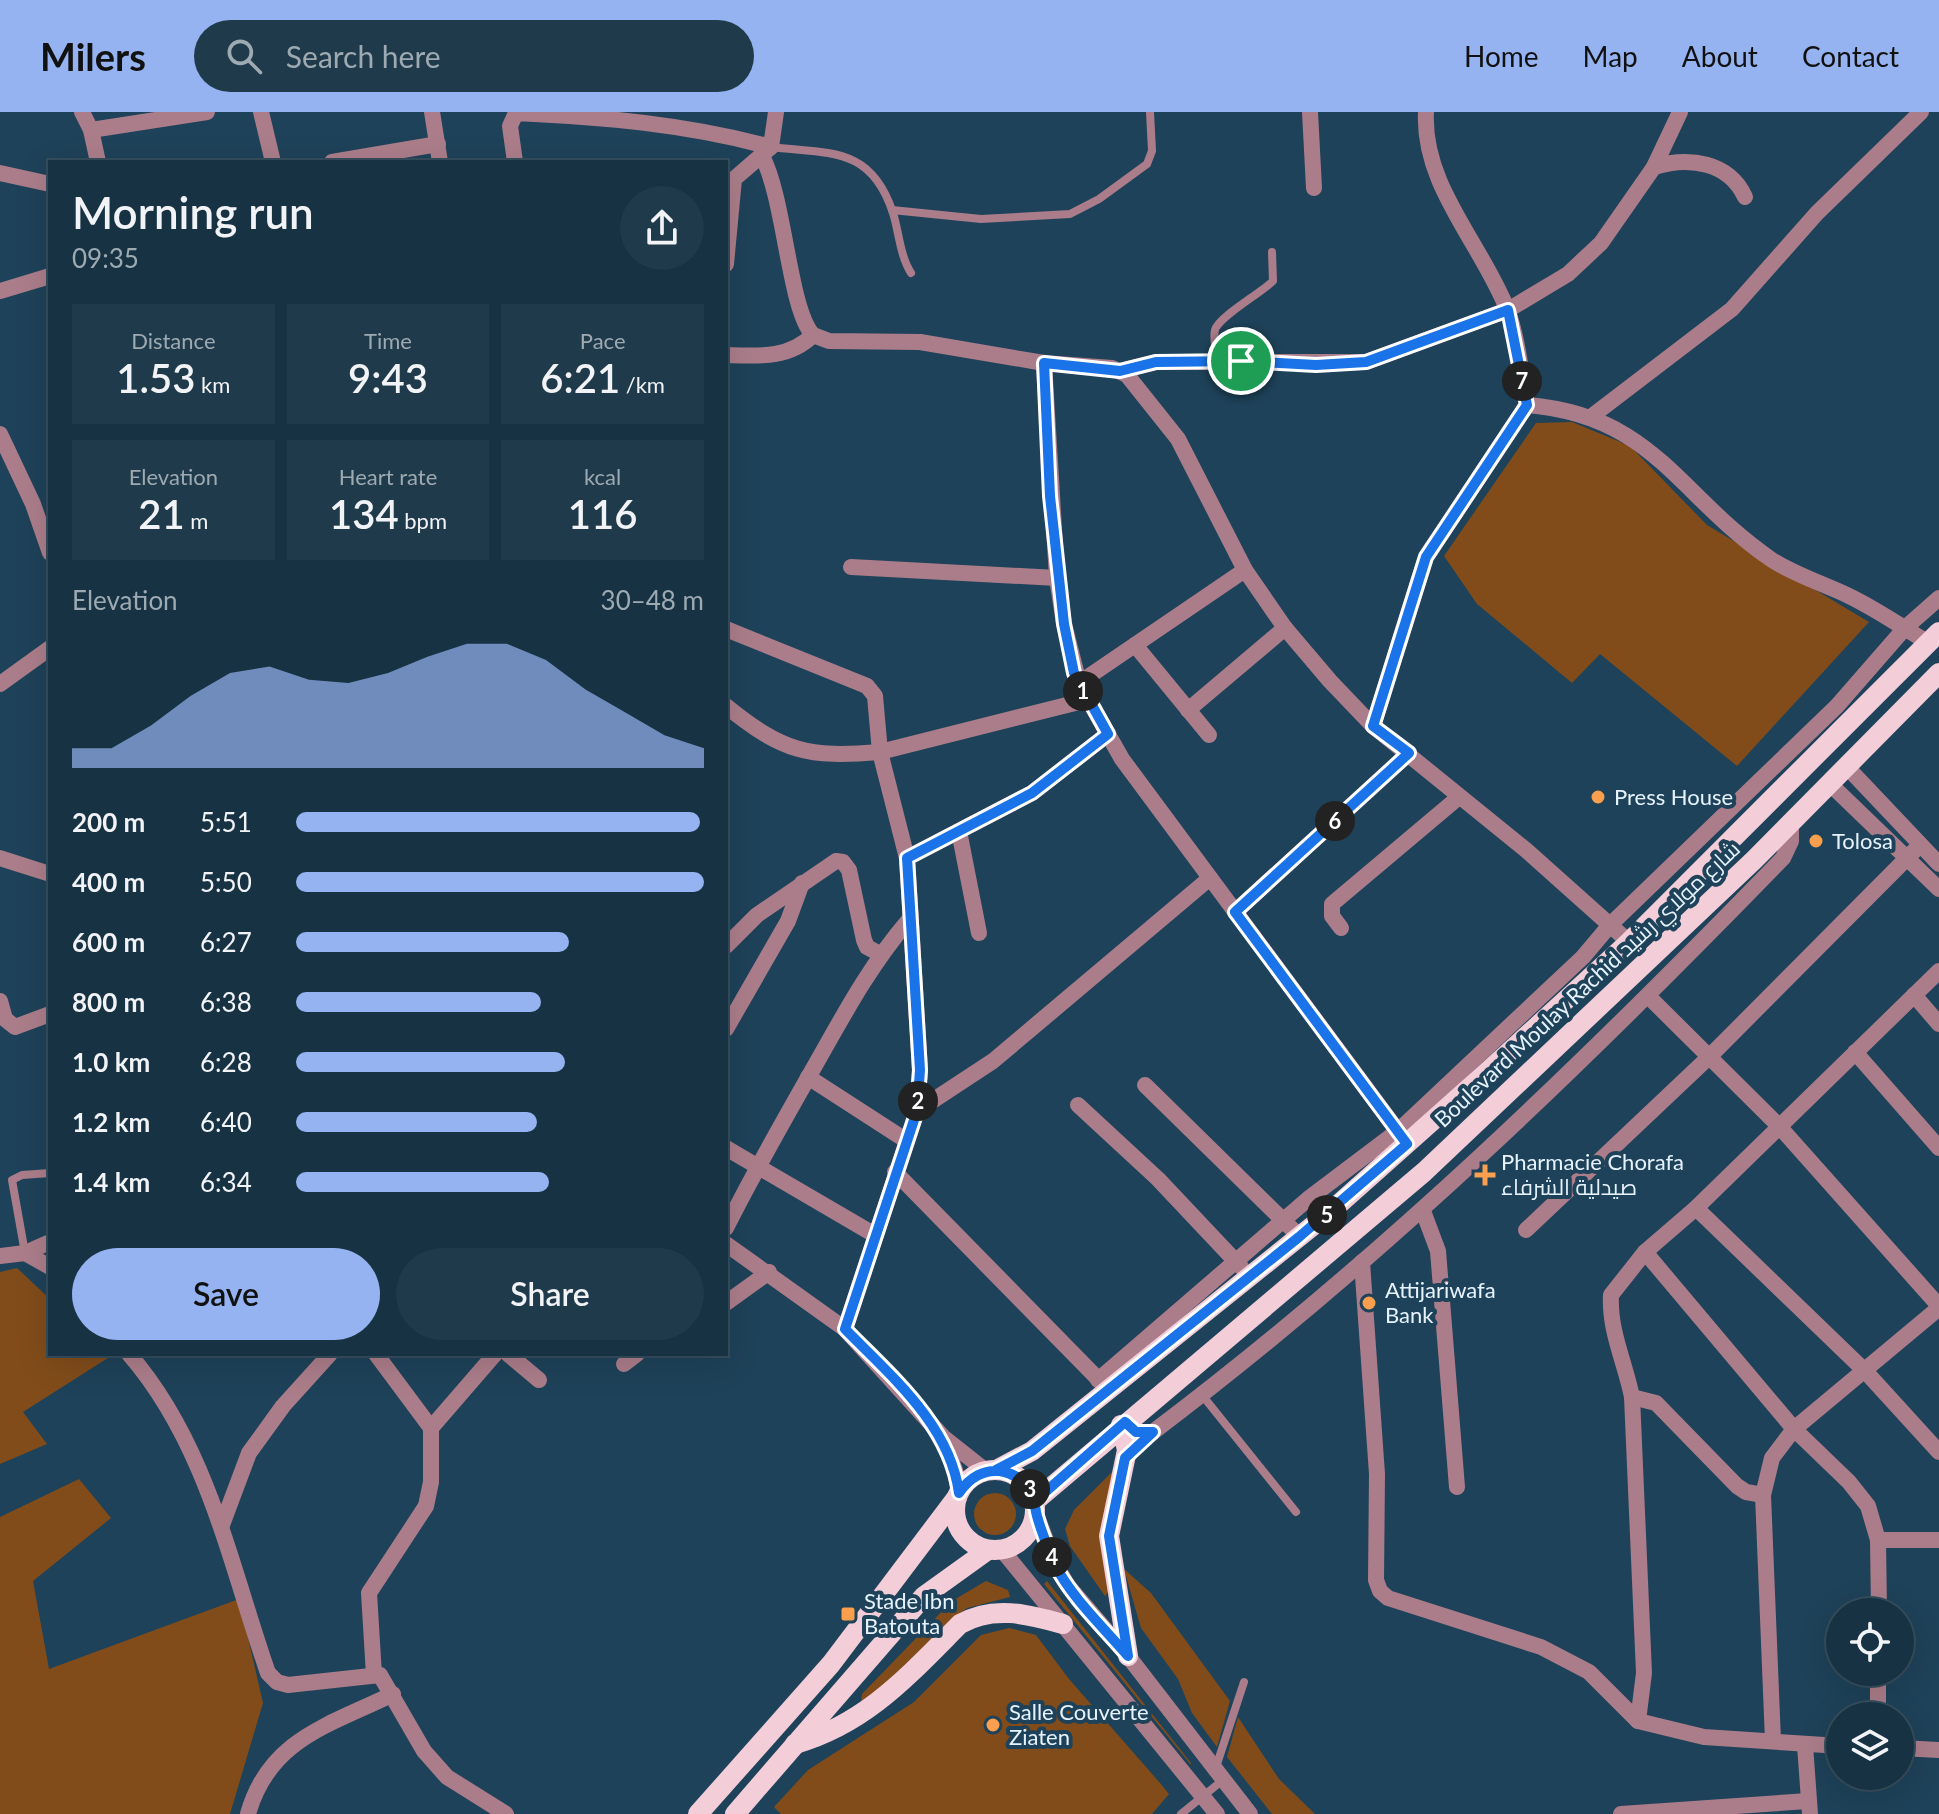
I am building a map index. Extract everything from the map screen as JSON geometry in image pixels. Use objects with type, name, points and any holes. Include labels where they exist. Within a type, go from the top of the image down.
[{"type":"main road","name":"Boulevard Moulay Rachid شارع مولاي رشيد","points":[[991,1470],[1032,1451],[1103,1384],[1250,1278],[1292,1230],[1629,942],[1933,637]]},
{"type":"main road","name":"Boulevard Moulay Rachid شارع مولاي رشيد","points":[[1036,1507],[1123,1423],[1424,1172],[1791,822],[1939,673]]},
{"type":"main road","points":[[1123,1423],[1127,1437],[1125,1458],[1109,1536],[1128,1656]]},
{"type":"main road","points":[[698,1814],[831,1664],[975,1475],[991,1470],[1021,1479],[1036,1507],[1025,1538],[995,1550],[924,1596],[795,1744],[741,1812]]},
{"type":"main road","points":[[958,1495],[957,1524],[964,1536],[995,1550]]},
{"type":"main road","points":[[795,1744],[836,1729],[868,1711],[960,1624],[976,1615],[1009,1612],[1063,1624]]},
{"type":"street","points":[[82,112],[91,130],[98,160]]},
{"type":"street","points":[[91,130],[207,112]]},
{"type":"street","points":[[261,112],[273,160]]},
{"type":"street","points":[[432,112],[440,160]]},
{"type":"street","points":[[776,112],[766,151],[776,183],[800,309],[813,335],[829,341],[920,342],[1044,363],[1120,371],[1156,362],[1366,362],[1508,310],[1568,274],[1601,243],[1654,167],[1680,112]]},
{"type":"street","points":[[1310,112],[1314,188]]},
{"type":"street","points":[[1373,726],[1426,557],[1527,405],[1508,310],[1438,178],[1426,142],[1426,112]]},
{"type":"street","points":[[1592,416],[1732,309],[1817,213],[1921,112]]},
{"type":"street","points":[[515,160],[510,126],[516,113],[658,123],[708,130],[766,151]]},
{"type":"street","points":[[344,160],[438,144]]},
{"type":"street","points":[[728,223],[730,182],[766,151]]},
{"type":"street","points":[[1654,167],[1672,161],[1708,164],[1729,173],[1745,197]]},
{"type":"street","points":[[0,173],[48,184]]},
{"type":"street","points":[[0,291],[48,277]]},
{"type":"street","points":[[728,355],[765,356],[800,349],[813,335]]},
{"type":"street","points":[[1044,363],[1057,578],[1064,624],[1079,683],[1108,734],[1210,878],[1402,1137],[1583,957],[1610,925],[1837,706],[1905,628],[1939,598]]},
{"type":"street","points":[[1120,371],[1178,439],[1245,570],[1285,628],[1373,726],[1526,850],[1629,942]]},
{"type":"street","points":[[1527,405],[1560,408],[1592,416],[1655,454],[1730,528],[1774,562],[1852,597],[1905,628],[1933,637]]},
{"type":"street","points":[[0,434],[33,504],[48,547]]},
{"type":"street","points":[[851,567],[1057,578]]},
{"type":"street","points":[[1079,683],[1245,570]]},
{"type":"street","points":[[1188,710],[1285,628]]},
{"type":"street","points":[[728,630],[867,686],[875,696],[880,752],[907,858],[908,921],[920,1070],[917,1111],[845,1329]]},
{"type":"street","points":[[1135,645],[1209,735]]},
{"type":"street","points":[[0,684],[48,651]]},
{"type":"street","points":[[728,708],[766,738],[808,752],[844,755],[880,752],[1087,700]]},
{"type":"street","points":[[907,858],[1032,793],[1108,734]]},
{"type":"street","points":[[1235,912],[1409,753]]},
{"type":"street","points":[[1846,766],[1939,864]]},
{"type":"street","points":[[1829,783],[1939,889]]},
{"type":"street","points":[[1341,928],[1332,916],[1332,904],[1459,797]]},
{"type":"street","points":[[1125,1458],[1423,1211],[1649,997],[1783,858],[1791,841],[1791,822]]},
{"type":"street","points":[[959,831],[979,933]]},
{"type":"street","points":[[1526,1230],[1709,1057],[1920,845]]},
{"type":"street","points":[[0,858],[48,873]]},
{"type":"street","points":[[728,944],[757,915],[836,861],[843,862],[849,870],[867,947],[880,954]]},
{"type":"street","points":[[917,1111],[993,1061],[1210,878]]},
{"type":"street","points":[[728,1026],[788,921],[802,883]]},
{"type":"street","points":[[728,1224],[756,1167],[880,954],[908,921]]},
{"type":"street","points":[[1638,1721],[1644,1673],[1632,1397],[1611,1324],[1611,1295],[1645,1252],[1696,1208],[1939,971]]},
{"type":"street","points":[[1914,995],[1939,1024]]},
{"type":"street","points":[[1649,997],[1778,1125],[1939,1307],[1866,1372],[1794,1429],[1772,1458],[1763,1495],[1773,1741]]},
{"type":"street","points":[[0,1001],[5,1019],[15,1027],[48,1015]]},
{"type":"street","points":[[1855,1052],[1939,1148]]},
{"type":"street","points":[[808,1077],[907,1141]]},
{"type":"street","points":[[895,1172],[1103,1384],[1236,1261],[1292,1230],[1145,1085]]},
{"type":"street","points":[[1078,1105],[1158,1179],[1250,1278]]},
{"type":"street","points":[[728,1149],[875,1235]]},
{"type":"street","points":[[1696,1208],[1866,1372],[1939,1452]]},
{"type":"street","points":[[1423,1211],[1438,1251],[1457,1487]]},
{"type":"street","points":[[0,1256],[25,1253],[48,1243]]},
{"type":"street","points":[[728,1245],[845,1329],[943,1437],[991,1470]]},
{"type":"street","points":[[1645,1252],[1794,1429],[1860,1494],[1868,1506],[1878,1540],[1879,1598]]},
{"type":"street","points":[[25,1253],[48,1266]]},
{"type":"street","points":[[1362,1262],[1377,1474],[1376,1580],[1380,1591],[1388,1598],[1541,1647],[1589,1672],[1638,1721],[1704,1737],[1826,1746]]},
{"type":"street","points":[[728,1302],[769,1272]]},
{"type":"street","points":[[130,1356],[169,1411],[222,1525],[268,1673],[277,1682],[288,1685],[374,1675],[385,1679],[424,1751],[447,1777],[506,1814]]},
{"type":"street","points":[[222,1525],[249,1453],[283,1406],[328,1356]]},
{"type":"street","points":[[374,1675],[369,1593],[426,1506],[431,1482],[431,1428],[377,1356]]},
{"type":"street","points":[[431,1428],[493,1356]]},
{"type":"street","points":[[510,1356],[539,1380]]},
{"type":"street","points":[[1632,1397],[1645,1397],[1656,1403],[1737,1486],[1746,1492],[1763,1495]]},
{"type":"street","points":[[1123,1423],[1136,1432],[1153,1432]]},
{"type":"street","points":[[943,1437],[955,1470],[958,1495]]},
{"type":"street","points":[[1036,1507],[1055,1564],[1068,1586],[1128,1656],[1250,1814]]},
{"type":"street","points":[[1878,1540],[1939,1540]]},
{"type":"street","points":[[995,1550],[1063,1624],[1217,1814]]},
{"type":"street","points":[[248,1814],[258,1782],[293,1742],[393,1694]]},
{"type":"street","points":[[1621,1814],[1809,1808],[1805,1745]]},
{"type":"street","points":[[1914,1749],[1939,1750]]},
{"type":"lane","points":[[892,210],[981,219],[1070,214],[1099,199],[1147,164],[1152,151],[1150,112]]},
{"type":"lane","points":[[766,151],[843,155],[863,163],[892,210],[911,273]]},
{"type":"lane","points":[[1217,362],[1214,332],[1218,321],[1257,297],[1273,281],[1272,252]]},
{"type":"lane","points":[[25,1253],[12,1180],[22,1175],[48,1173]]},
{"type":"lane","points":[[1202,1395],[1296,1512]]},
{"type":"lane","points":[[1181,1814],[1203,1796],[1220,1774],[1244,1682]]},
{"type":"lane","points":[[722,1790],[741,1812]]},
{"type":"shaded area","points":[[1572,422],[1630,446],[1707,525],[1869,622],[1737,766],[1600,654],[1572,683],[1477,604],[1444,556],[1536,423]]},
{"type":"shaded area","points":[[17,1268],[48,1297],[48,1356],[111,1356],[23,1412],[47,1444],[0,1464],[0,1272]]},
{"type":"shaded area","points":[[1116,1468],[1109,1591],[1105,1596],[1070,1546],[1065,1529],[1074,1510]]},
{"type":"shaded area","points":[[79,1479],[111,1518],[33,1581],[49,1669],[239,1599],[263,1703],[230,1814],[0,1814],[0,1517]]},
{"type":"shaded area","points":[[995,1493],[1010,1499],[1016,1514],[1010,1529],[995,1535],[980,1529],[974,1514],[980,1499]]},
{"type":"shaded area","points":[[1124,1569],[1151,1593],[1230,1701],[1217,1747],[1192,1713],[1178,1679],[1141,1628]]},
{"type":"shaded area","points":[[986,1581],[1008,1590],[1010,1597],[967,1608],[870,1703],[861,1701],[862,1694],[952,1601]]},
{"type":"shaded area","points":[[1047,1581],[1191,1763],[1191,1765],[1044,1584]]},
{"type":"shaded area","name":"Salle Couverte Ziaten","points":[[1009,1628],[1036,1635],[1069,1679],[1169,1794],[1152,1814],[781,1814],[774,1807],[808,1770],[914,1702],[981,1635]]},
{"type":"shaded area","points":[[1238,1717],[1279,1779],[1315,1814],[1272,1814],[1227,1757]]},
{"type":"place","name":"Press House","points":[[1598,797]]},
{"type":"place","name":"Tolosa","points":[[1816,841]]},
{"type":"place","name":"Pharmacie Chorafa صيدلية الشرفاء","points":[[1485,1175]]},
{"type":"place","name":"Attijariwafa Bank","points":[[1369,1303]]},
{"type":"place","name":"Stade Ibn Batouta","points":[[848,1614]]},
{"type":"place","name":"Salle Couverte Ziaten","points":[[993,1725]]},
{"type":"route","points":[[1241,361],[1156,362],[1120,371],[1044,363],[1050,496],[1064,624],[1074,673],[1108,734],[1063,772],[1032,793],[907,858],[908,921],[920,1070],[917,1111],[845,1329],[943,1437],[955,1470],[959,1493],[975,1475],[996,1470],[1009,1472],[1021,1479],[1035,1501],[1125,1422],[1136,1432],[1153,1432],[1125,1458],[1112,1506],[1109,1536],[1128,1656],[1068,1586],[1055,1564],[1036,1514],[1035,1501],[1030,1489],[1021,1479],[1009,1472],[996,1470],[1032,1451],[1250,1278],[1407,1144],[1235,912],[1409,753],[1373,726],[1415,584],[1441,531],[1527,405],[1508,310],[1366,362],[1316,365],[1241,361]]}]
